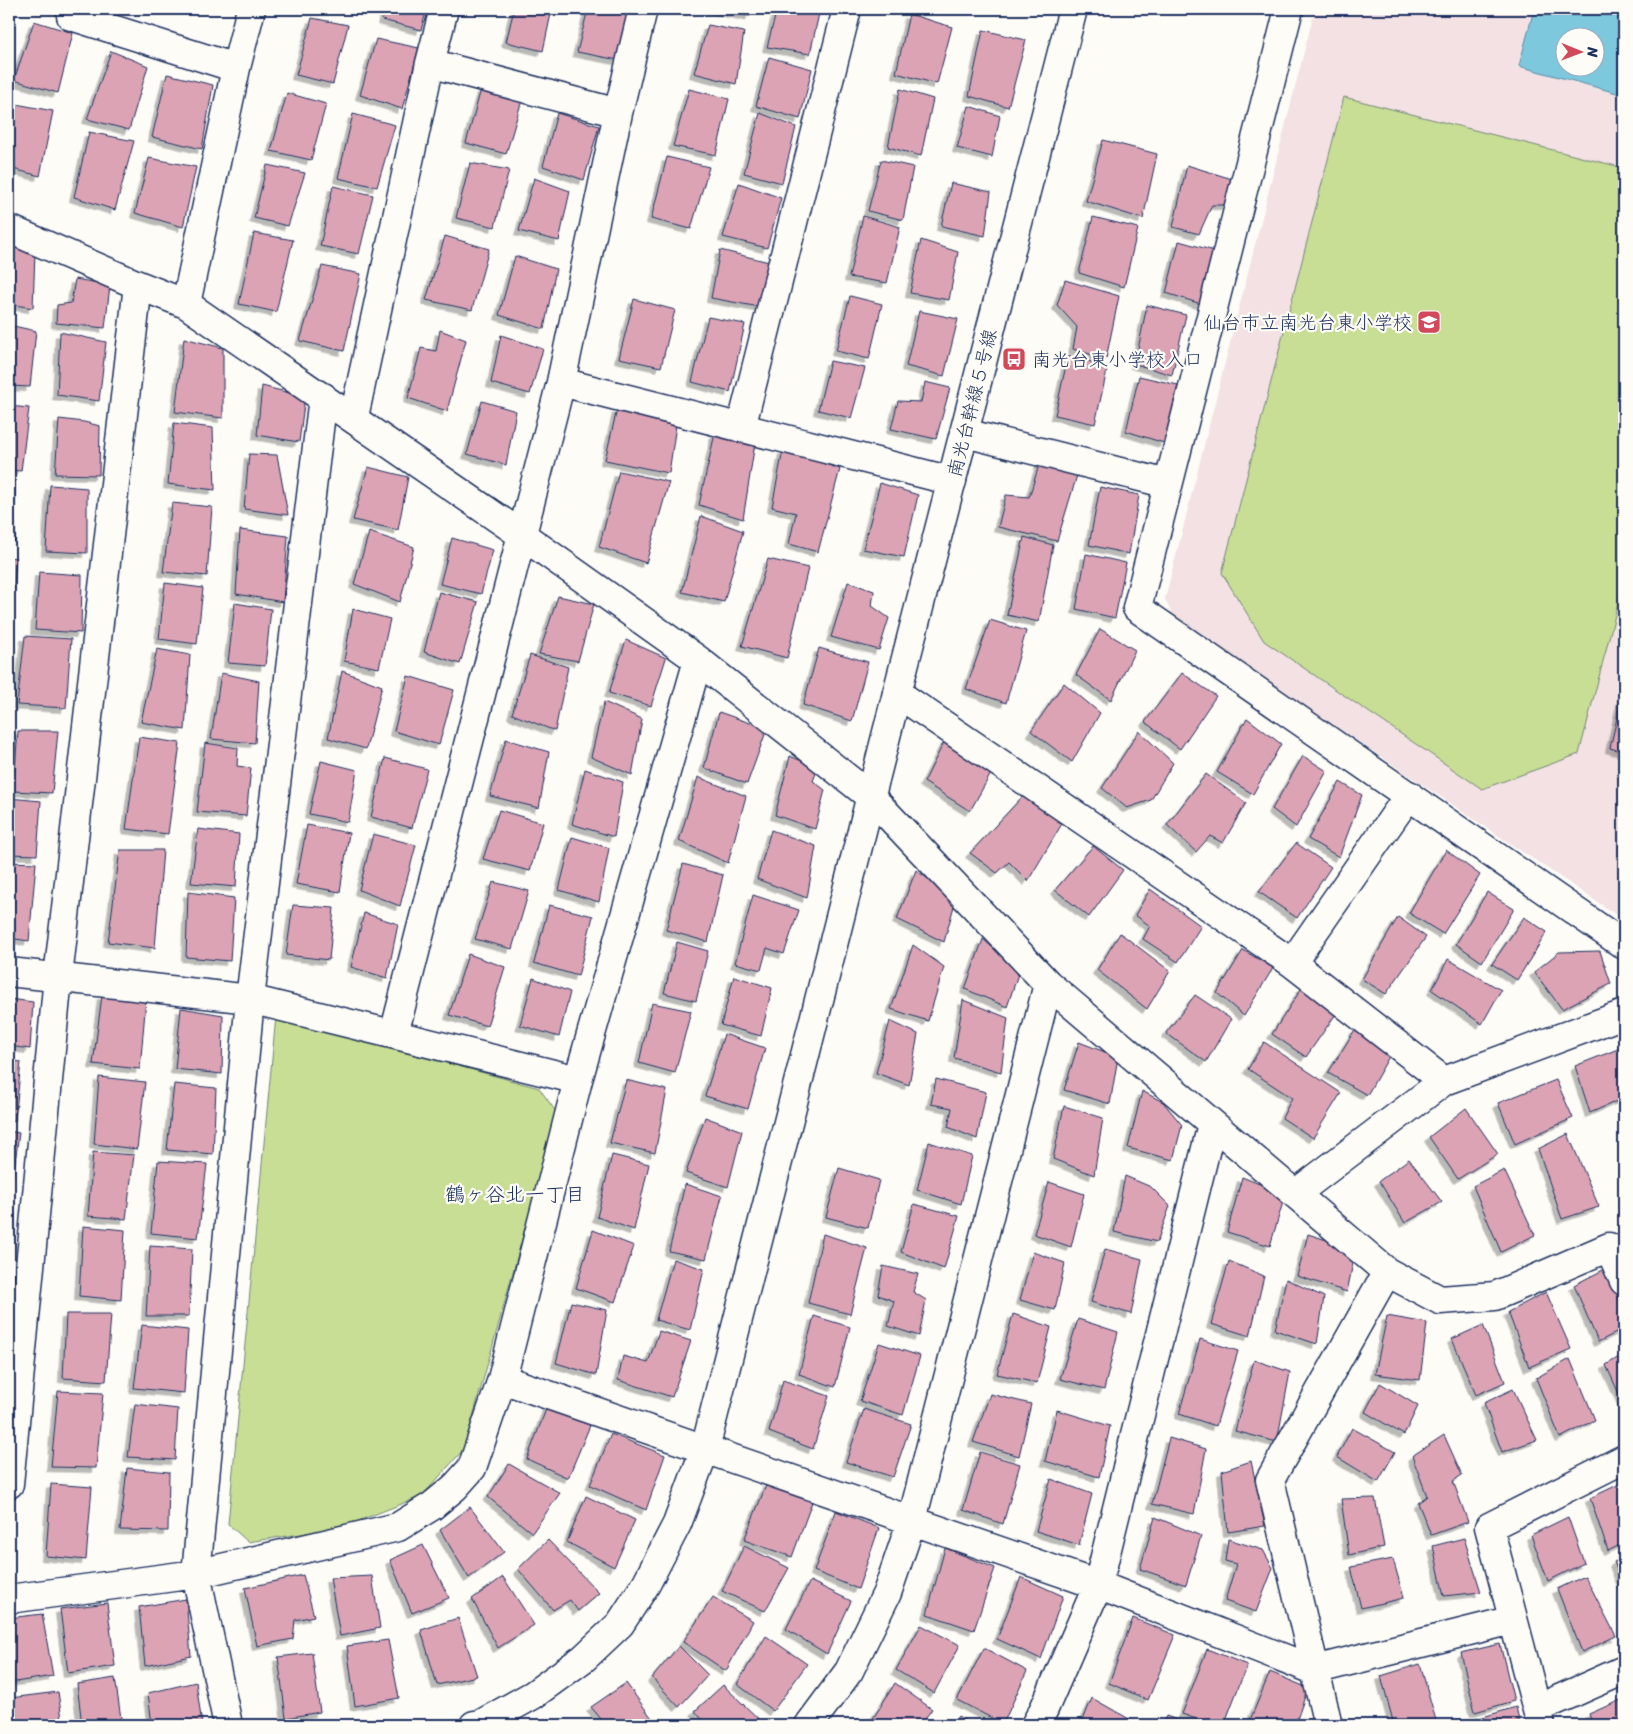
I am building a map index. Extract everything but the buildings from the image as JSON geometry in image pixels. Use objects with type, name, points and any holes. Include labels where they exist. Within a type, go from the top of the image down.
[{"type":"street","points":[[72,9],[71,16],[236,68]]},
{"type":"street","points":[[186,304],[236,68],[251,9]]},
{"type":"street","points":[[354,417],[430,63],[444,9]]},
{"type":"street","points":[[394,1034],[561,382],[618,113],[643,9]]},
{"type":"street","points":[[741,428],[847,9]]},
{"type":"street","name":"南光台幹線５号線","points":[[474,1725],[481,1724],[534,1695],[584,1658],[620,1624],[646,1584],[677,1524],[705,1449],[1073,9]]},
{"type":"street","points":[[1289,9],[1137,608],[1624,946]]},
{"type":"street","points":[[430,63],[618,113]]},
{"type":"street","points":[[9,229],[186,304],[354,417],[698,660],[871,797],[1048,984],[1387,1272],[1440,1300],[1495,1296],[1609,1246],[1624,1280]]},
{"type":"street","points":[[9,1484],[58,977],[138,285]]},
{"type":"street","points":[[561,382],[952,481]]},
{"type":"street","points":[[228,1725],[196,1574],[250,999],[323,397]]},
{"type":"street","points":[[965,433],[1168,484]]},
{"type":"street","points":[[9,1599],[196,1574],[398,1527],[425,1510],[455,1487],[472,1468],[502,1379],[578,1080],[698,660]]},
{"type":"street","points":[[897,693],[1292,963],[1444,1081]]},
{"type":"street","points":[[1292,963],[1409,795]]},
{"type":"street","points":[[9,972],[250,999],[578,1080]]},
{"type":"street","points":[[810,1725],[849,1671],[887,1593],[912,1520],[1048,984]]},
{"type":"street","points":[[1295,1194],[1444,1081],[1624,1014]]},
{"type":"street","points":[[1035,1725],[1044,1709],[1098,1585],[1212,1124]]},
{"type":"street","points":[[1328,1725],[1270,1480],[1387,1272]]},
{"type":"street","points":[[502,1379],[1098,1585],[1314,1670],[1514,1620]]},
{"type":"street","points":[[1624,1459],[1490,1527],[1539,1717],[1624,1670]]},
{"type":"shaded area","name":"仙台市立南光台東小学校","points":[[1315,9],[1624,9],[1624,920],[1173,617],[1165,599]]},
{"type":"green space","name":"仙台市立南光台東小学校","points":[[1344,97],[1624,168],[1624,580],[1579,754],[1482,789],[1264,641],[1222,573]]},
{"type":"green space","points":[[276,1016],[539,1088],[557,1113],[464,1449],[422,1496],[340,1528],[248,1542],[228,1524]]},
{"type":"water","points":[[1534,9],[1624,9],[1624,95],[1562,78],[1606,78],[1606,28],[1556,28],[1556,76],[1519,66]]},
{"type":"place","name":"仙台市立南光台東小学校","points":[[1429,322]]},
{"type":"place","name":"南光台東小学校入口","points":[[1014,359]]},
{"type":"district","name":"鶴ヶ谷北一丁目","points":[[515,1194]]}]
